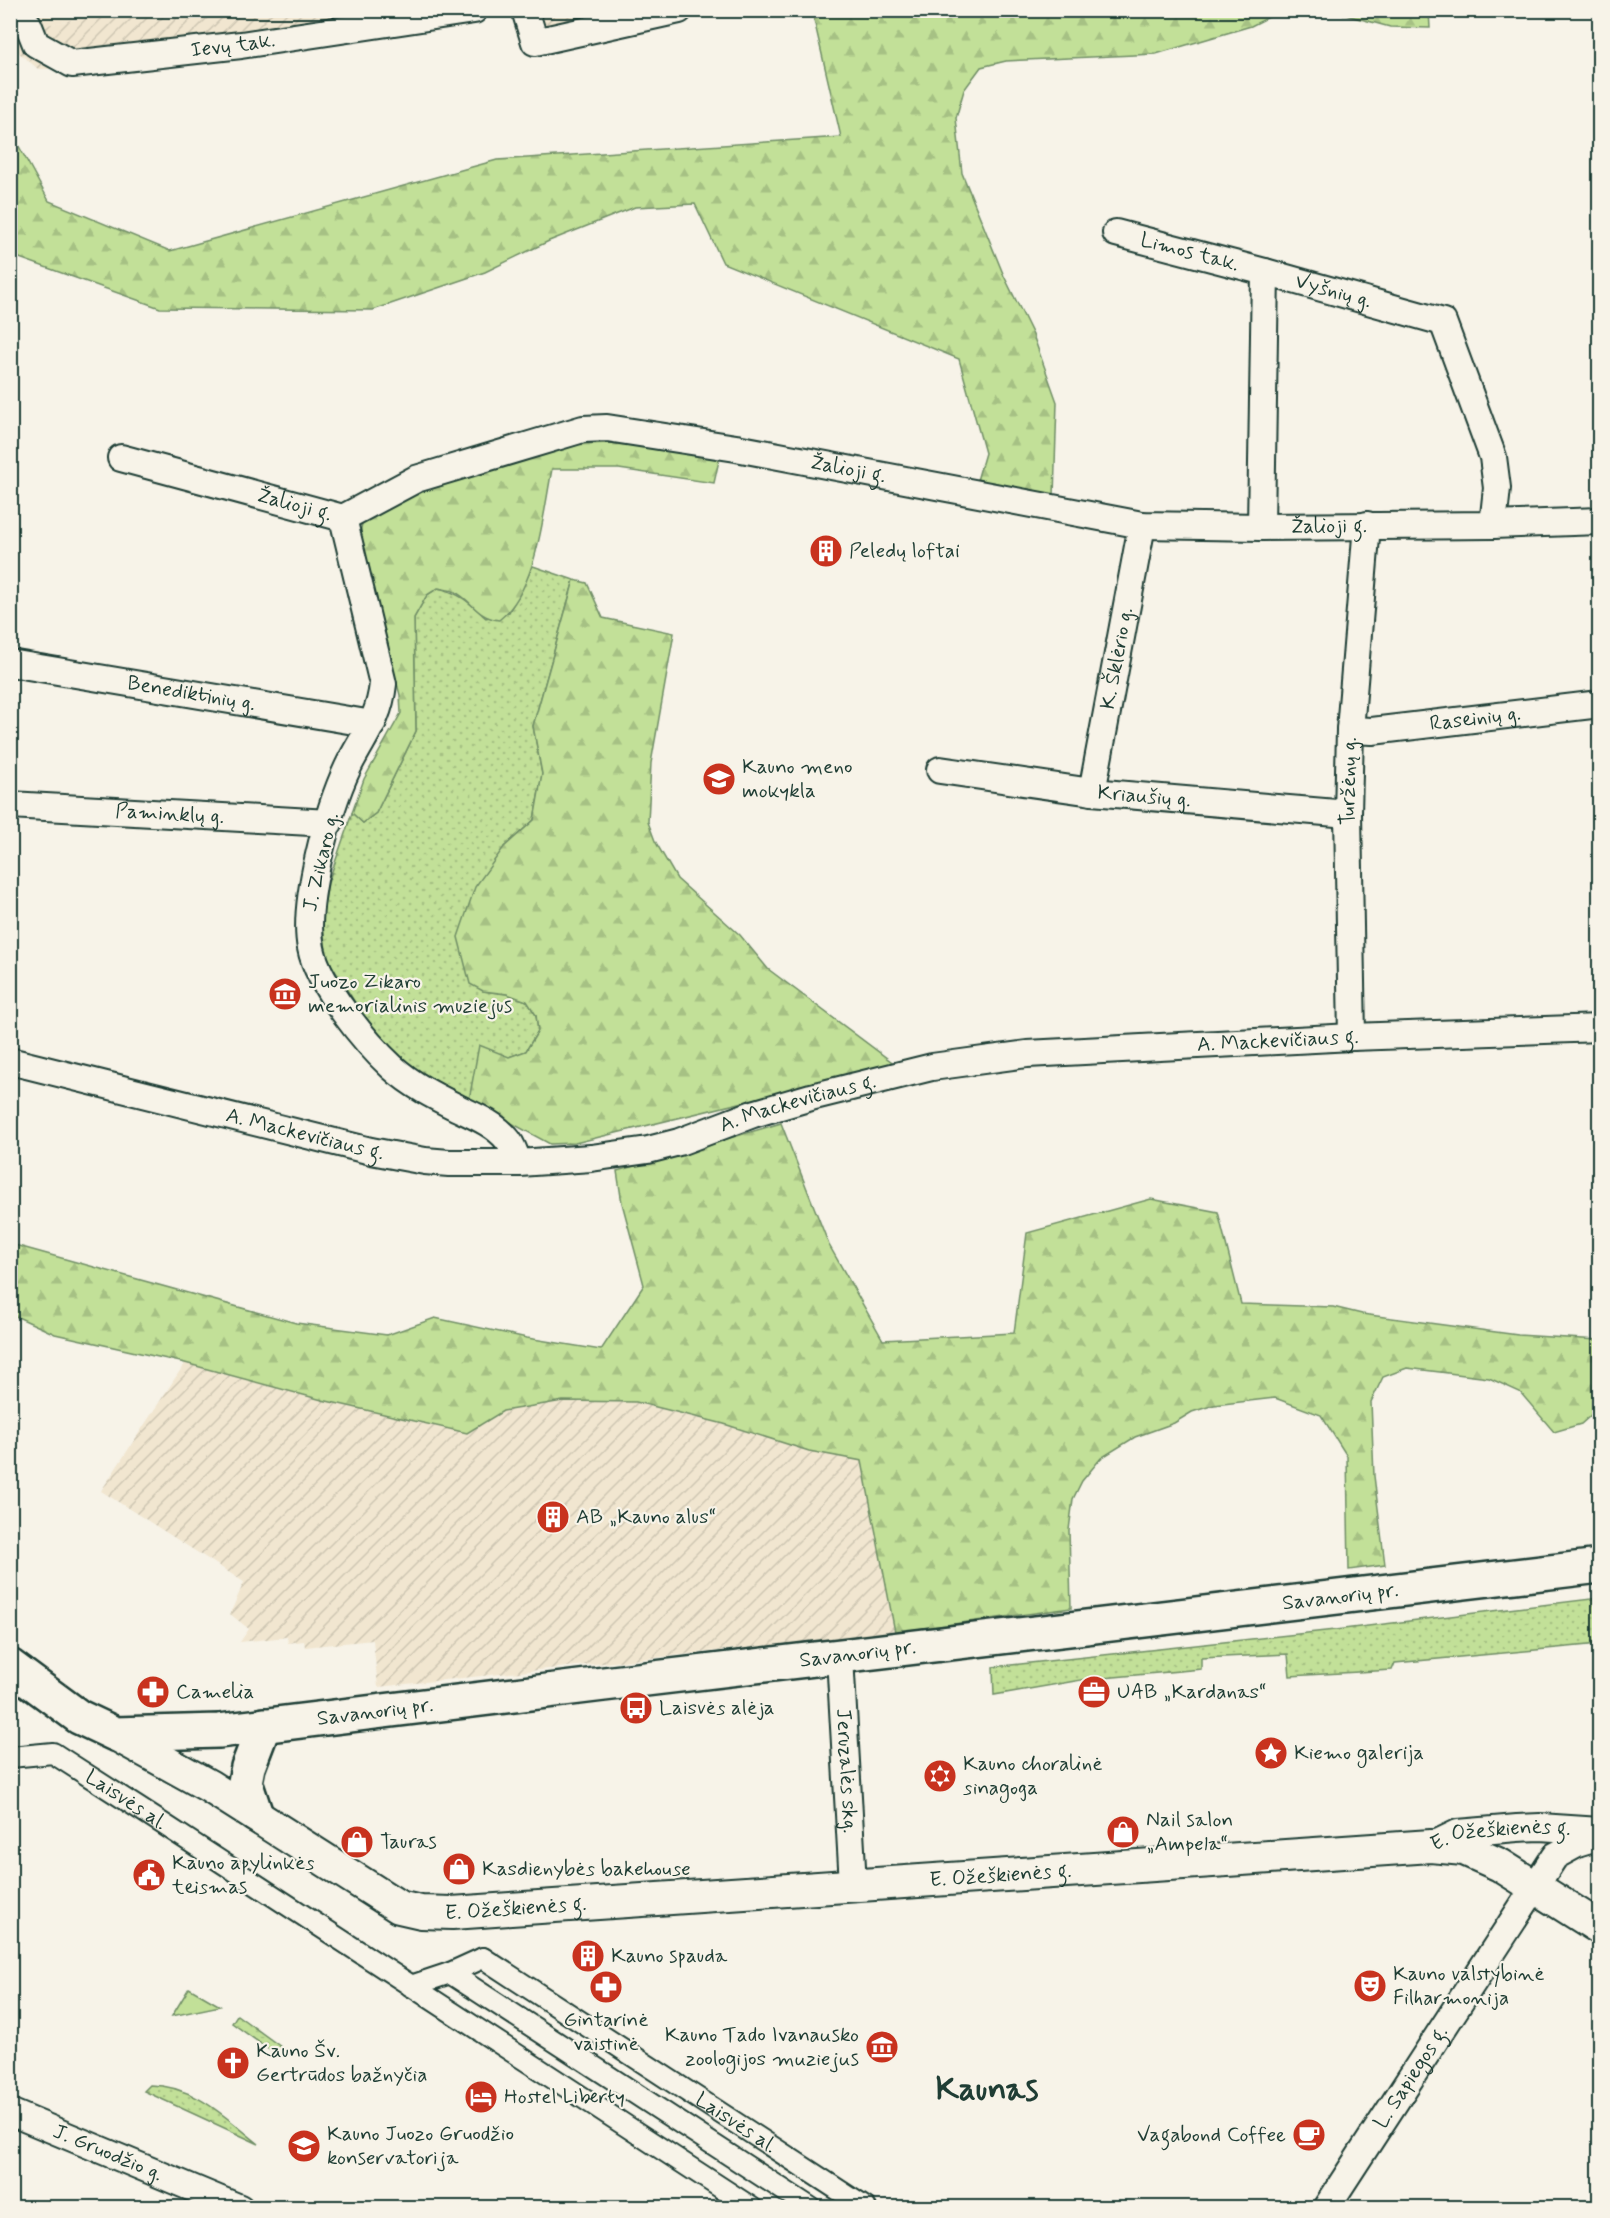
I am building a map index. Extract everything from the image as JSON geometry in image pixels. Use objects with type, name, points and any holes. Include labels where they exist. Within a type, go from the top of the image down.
[{"type":"main road","name":"Savanorių pr.","points":[[115,1734],[219,1731],[1599,1566]]},
{"type":"main road","points":[[10,1666],[79,1717],[115,1734]]},
{"type":"main road","points":[[256,1815],[245,1782],[248,1767],[264,1725]]},
{"type":"street","name":"Ievų tak.","points":[[10,16],[28,24],[36,44],[72,64],[240,45],[474,10]]},
{"type":"street","points":[[525,10],[535,42],[680,10]]},
{"type":"street","name":"Limos tak.","points":[[1116,233],[1265,272]]},
{"type":"street","name":"Vyšnių g.","points":[[1261,527],[1265,272],[1443,322],[1493,456],[1497,488],[1493,525]]},
{"type":"street","name":"Žalioji g.","points":[[121,458],[343,518],[416,479],[583,429],[607,428],[736,448],[1142,525],[1261,527],[1493,525],[1599,521]]},
{"type":"street","name":"J. Zikaro g.","points":[[343,518],[383,684],[381,704],[348,767],[318,861],[308,923],[311,951],[324,980],[351,1021],[380,1056],[409,1082],[492,1125],[509,1140],[519,1163]]},
{"type":"street","name":"K. Šklėrio g.","points":[[1092,792],[1142,525]]},
{"type":"street","name":"Turžėnų g.","points":[[1352,1037],[1348,813],[1350,730],[1367,525]]},
{"type":"street","name":"Benediktinių g.","points":[[10,663],[372,724]]},
{"type":"street","name":"Raseinių g.","points":[[1350,730],[1372,731],[1599,704]]},
{"type":"street","name":"Kriaušių g.","points":[[940,770],[1092,792],[1348,813]]},
{"type":"street","name":"Paminklų g.","points":[[10,805],[329,823]]},
{"type":"street","name":"A. Mackevičiaus g.","points":[[10,1061],[371,1151],[441,1162],[519,1163],[591,1158],[648,1150],[679,1142],[753,1114],[811,1097],[971,1060],[1090,1050],[1599,1028]]},
{"type":"street","name":"Jeruzalės skg.","points":[[840,1656],[853,1884]]},
{"type":"street","points":[[115,1734],[256,1815]]},
{"type":"street","name":"Laisvės al.","points":[[10,1757],[53,1753],[306,1915],[752,2208]]},
{"type":"street","name":"E. Ožeškienės g.","points":[[256,1815],[399,1907],[421,1912],[452,1913],[1431,1846],[1458,1833],[1517,1828],[1540,1827],[1599,1831]]},
{"type":"street","name":"E. Ožeškienės g.","points":[[1534,1886],[1555,1856],[1577,1844],[1599,1837]]},
{"type":"street","points":[[1431,1846],[1464,1849],[1500,1865],[1599,1928]]},
{"type":"street","name":"L. Sapiegos g.","points":[[1326,2208],[1534,1886]]},
{"type":"street","points":[[411,1986],[450,1973],[483,1958]]},
{"type":"street","points":[[466,2022],[483,1958]]},
{"type":"street","name":"Laisvės al.","points":[[483,1958],[861,2206]]},
{"type":"street","name":"Laisvės al.","points":[[450,1973],[811,2208]]},
{"type":"street","name":"J. Gruodžio g.","points":[[10,2112],[240,2208]]},
{"type":"shaded area","points":[[525,10],[679,11],[535,42]]},
{"type":"shaded area","points":[[10,11],[117,11],[37,27],[11,36]]},
{"type":"shaded area","points":[[117,11],[474,11],[75,69],[38,69],[11,46],[10,36],[36,27]]},
{"type":"shaded area","name":"AB „Kauno alus“","points":[[185,1363],[322,1400],[467,1433],[503,1411],[563,1401],[636,1402],[724,1424],[809,1451],[862,1461],[895,1632],[378,1687],[373,1640],[305,1647],[304,1641],[288,1643],[287,1637],[240,1642],[249,1629],[230,1614],[244,1582],[101,1491]]},
{"type":"green space","points":[[812,11],[1281,11],[1251,26],[1156,54],[1006,61],[981,67],[964,90],[956,118],[962,173],[1004,276],[1033,335],[1057,402],[1054,496],[976,484],[985,453],[959,359],[723,263],[695,204],[635,207],[549,241],[485,272],[373,310],[160,308],[11,255],[10,130],[49,201],[170,251],[497,160],[841,137]]},
{"type":"green space","points":[[1331,11],[1429,11],[1430,28],[1390,27]]},
{"type":"green space","points":[[611,443],[720,456],[714,483],[619,469],[552,469],[536,551],[522,590],[512,607],[499,620],[491,618],[479,612],[453,591],[438,588],[427,595],[414,618],[416,731],[376,813],[363,823],[352,813],[364,779],[401,713],[400,695],[359,538],[364,514],[435,486],[577,444]]},
{"type":"green space","points":[[533,566],[574,580],[533,726],[542,774],[534,820],[504,847],[483,991],[507,994],[527,1001],[536,1015],[538,1031],[526,1051],[509,1057],[469,1100],[423,1078],[387,1048],[327,958],[322,920],[328,883],[352,813],[363,823],[376,813],[416,731],[414,618],[427,595],[438,588],[453,593],[470,603],[486,618],[509,612]]},
{"type":"green space","points":[[574,580],[587,583],[603,618],[674,633],[651,763],[648,822],[655,841],[677,879],[740,935],[768,969],[896,1065],[575,1143],[550,1144],[469,1100],[479,1045],[509,1057],[526,1051],[538,1031],[536,1015],[527,1001],[507,994],[483,991],[470,984],[458,937],[475,887],[504,847],[534,820],[542,774],[533,726]]},
{"type":"green space","points":[[781,1123],[829,1245],[883,1340],[1014,1333],[1027,1233],[1151,1199],[1218,1212],[1241,1304],[1333,1307],[1362,1314],[1518,1335],[1599,1340],[1599,1408],[1581,1424],[1554,1432],[1520,1392],[1489,1378],[1407,1368],[1383,1377],[1371,1402],[1374,1476],[1385,1565],[1349,1570],[1347,1456],[1321,1415],[1275,1398],[1214,1405],[1192,1412],[1174,1423],[1135,1437],[1101,1458],[1082,1481],[1073,1499],[1069,1530],[1071,1608],[895,1632],[862,1461],[809,1451],[724,1424],[636,1402],[563,1401],[503,1411],[467,1433],[322,1400],[185,1363],[55,1334],[11,1314],[11,1244],[296,1323],[387,1335],[435,1318],[527,1338],[601,1350],[644,1285],[622,1203],[617,1171]]},
{"type":"green space","points":[[1599,1598],[1599,1644],[1395,1663],[1392,1670],[1290,1676],[1288,1654],[1201,1658],[1201,1669],[1081,1680],[994,1695],[993,1667],[1335,1630]]},
{"type":"green space","points":[[189,1988],[220,2006],[172,2016]]},
{"type":"green space","points":[[237,2015],[281,2047],[278,2056],[232,2023]]},
{"type":"green space","points":[[150,2085],[166,2086],[195,2097],[222,2114],[259,2144],[144,2091]]},
{"type":"place","name":"Peledų loftai","points":[[826,551]]},
{"type":"place","name":"Kauno meno mokykla","points":[[719,779]]},
{"type":"place","name":"Juozo Zikaro memorialinis muziejus","points":[[285,994]]},
{"type":"place","name":"AB „Kauno alus“","points":[[553,1517]]},
{"type":"place","name":"Camelia","points":[[153,1692]]},
{"type":"place","name":"UAB „Kardanas“","points":[[1094,1692]]},
{"type":"place","name":"Laisvės alėja","points":[[636,1708]]},
{"type":"place","name":"Kiemo galerija","points":[[1271,1753]]},
{"type":"place","name":"Kauno choralinė sinagoga","points":[[940,1776]]},
{"type":"place","name":"Nail salon „Ampela“","points":[[1123,1832]]},
{"type":"place","name":"Tauras","points":[[357,1842]]},
{"type":"place","name":"Kasdienybės bakehouse","points":[[459,1869]]},
{"type":"place","name":"Kauno apylinkės teismas","points":[[149,1875]]},
{"type":"place","name":"Kauno spauda","points":[[588,1956]]},
{"type":"place","name":"Kauno valstybinė Filharmonija","points":[[1370,1986]]},
{"type":"place","name":"Gintarinė vaistinė","points":[[606,1987]]},
{"type":"place","name":"Kauno Tado Ivanausko zoologijos muziejus","points":[[882,2047]]},
{"type":"place","name":"Kauno Šv. Gertrūdos bažnyčia","points":[[233,2063]]},
{"type":"place","name":"Hostel Liberty","points":[[481,2097]]},
{"type":"place","name":"Vagabond Coffee","points":[[1309,2135]]},
{"type":"place","name":"Kauno Juozo Gruodžio konservatorija","points":[[304,2146]]},
{"type":"district","name":"Kaunas","points":[[987,2090]]}]
